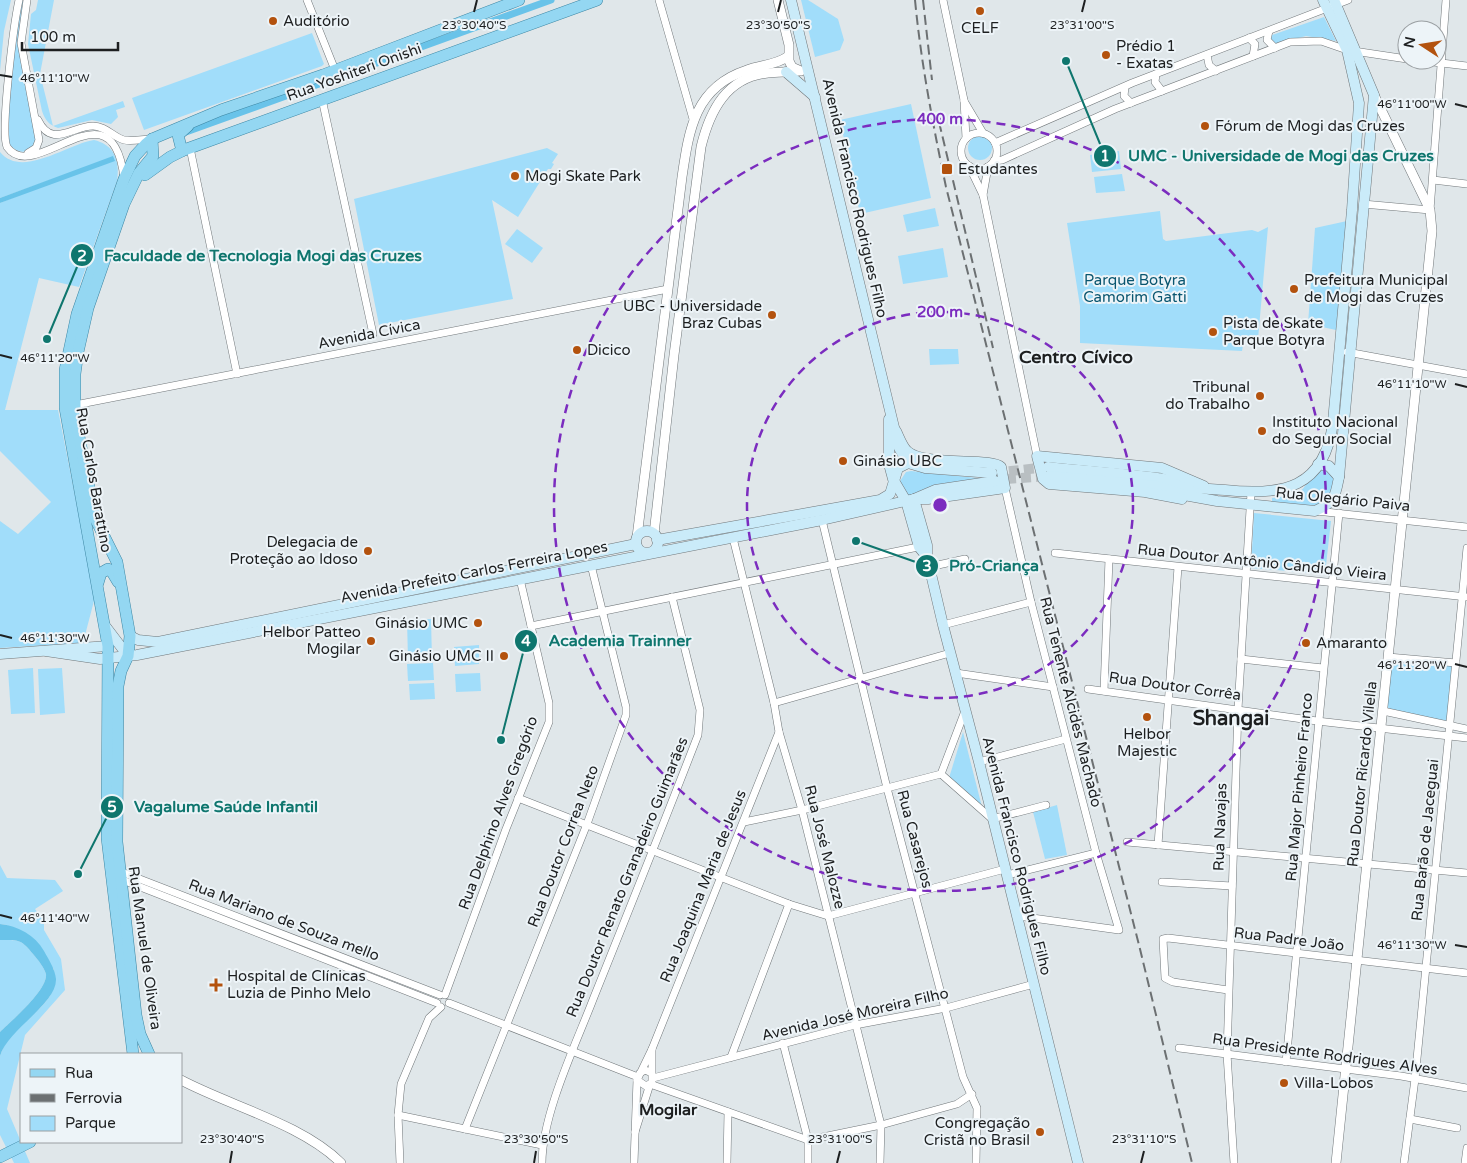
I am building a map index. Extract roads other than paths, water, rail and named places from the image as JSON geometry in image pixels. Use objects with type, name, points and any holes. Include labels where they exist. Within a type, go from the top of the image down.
[{"type":"main road","name":"Rua Yoshiteri Onishi","points":[[152,139],[193,121],[335,70],[519,0]]},
{"type":"main road","name":"Rua Yoshiteri Onishi","points":[[131,191],[150,171],[186,150],[598,0]]},
{"type":"main road","name":"Avenida Francisco Rodrigues Filho","points":[[791,0],[804,70],[815,97],[899,448],[908,463]]},
{"type":"main road","points":[[1315,511],[1331,502],[1335,497],[1339,477],[1373,98],[1330,3]]},
{"type":"main road","points":[[1339,477],[1329,466],[1318,464],[1330,440],[1339,350],[1359,102],[1352,66],[1352,51]]},
{"type":"main road","points":[[1352,66],[1373,98]]},
{"type":"main road","points":[[786,72],[815,97]]},
{"type":"main road","points":[[1359,102],[1366,97],[1373,98]]},
{"type":"main road","points":[[186,150],[179,133],[193,121]]},
{"type":"main road","name":"Rua Carlos Barattino","points":[[109,660],[106,628],[67,424],[65,370],[80,306],[124,179],[135,156],[152,139]]},
{"type":"main road","name":"Rua Carlos Barattino","points":[[130,636],[117,562],[95,518],[74,405],[78,352],[86,316],[124,204],[139,174],[153,156],[152,139]]},
{"type":"main road","name":"Avenida Francisco Rodrigues Filho","points":[[888,403],[888,451],[893,479],[910,500],[928,562],[992,820],[1018,916],[1078,1163]]},
{"type":"main road","points":[[896,431],[904,447],[915,456],[997,464],[1001,467],[1005,488],[910,500]]},
{"type":"main road","points":[[1210,489],[1162,468],[1037,456],[1043,480],[1051,485],[1145,492],[1194,501],[1217,501]]},
{"type":"main road","points":[[656,537],[655,550],[649,553],[642,552],[636,540],[645,531],[656,537],[880,500],[890,494],[893,479],[898,468],[908,463],[925,468],[994,477],[935,490],[910,500]]},
{"type":"main road","name":"Rua Olegário Paiva","points":[[1315,511],[1217,501],[1184,495],[1157,486],[1049,472],[1158,478],[1190,487],[1250,493],[1273,492],[1289,487],[1307,476],[1318,464]]},
{"type":"main road","name":"Avenida Prefeito Carlos Ferreira Lopes","points":[[46,651],[84,658],[109,660],[733,538],[910,500]]},
{"type":"main road","name":"Avenida Prefeito Carlos Ferreira Lopes","points":[[130,636],[138,640],[158,642],[636,540]]},
{"type":"main road","points":[[98,586],[101,573],[108,569],[112,572],[120,586]]},
{"type":"main road","points":[[106,628],[128,656]]},
{"type":"main road","name":"Rua Manuel de Oliveira","points":[[130,636],[128,656],[119,680],[116,718],[116,823],[119,875],[138,1025],[149,1053]]},
{"type":"main road","name":"Avenida Prefeito Carlos Ferreira Lopes","points":[[0,654],[108,646]]},
{"type":"main road","name":"Rua Manuel de Oliveira","points":[[109,660],[107,838],[133,1053]]},
{"type":"main road","points":[[0,1149],[20,1139]]},
{"type":"main road","points":[[0,1157],[28,1143]]},
{"type":"street","points":[[19,0],[8,56],[3,134],[7,149],[17,155],[26,156],[85,136],[98,134],[112,142],[118,150],[124,179]]},
{"type":"street","points":[[17,155],[33,151],[38,144],[34,108],[21,43],[27,0]]},
{"type":"street","points":[[307,0],[335,70]]},
{"type":"street","points":[[660,0],[694,119]]},
{"type":"street","points":[[778,0],[789,45],[787,57],[790,65],[804,70]]},
{"type":"street","points":[[943,0],[964,100],[966,138]]},
{"type":"street","points":[[995,142],[1156,74],[1270,31],[1330,3],[1348,0]]},
{"type":"street","name":"Rua Doutor Ricardo Vilella","points":[[1445,20],[1446,0]]},
{"type":"street","points":[[1270,31],[1267,40],[1275,48]]},
{"type":"street","points":[[1249,38],[1256,44],[1253,56]]},
{"type":"street","points":[[969,166],[975,168],[988,166],[994,161],[1014,155],[1131,103],[1290,42],[1321,41],[1352,51],[1397,58]]},
{"type":"street","points":[[1207,55],[1210,64],[1216,71]]},
{"type":"street","points":[[636,540],[687,142],[694,119],[710,92],[720,84],[743,71],[778,62],[787,57]]},
{"type":"street","points":[[1447,64],[1467,66]]},
{"type":"street","points":[[656,537],[674,355],[702,145],[718,102],[731,86],[760,74],[804,70]]},
{"type":"street","name":"Rua Doutor Ricardo Vilella","points":[[1336,1163],[1432,231],[1430,210],[1442,70]]},
{"type":"street","points":[[1156,74],[1155,82],[1162,91]]},
{"type":"street","points":[[1124,87],[1124,96],[1131,103]]},
{"type":"street","points":[[1373,98],[1430,210]]},
{"type":"street","points":[[322,99],[373,334]]},
{"type":"street","points":[[964,100],[983,133],[995,142],[996,155],[994,161]]},
{"type":"street","points":[[34,108],[42,126],[51,133],[67,134],[92,126],[105,129],[126,140],[152,139]]},
{"type":"street","points":[[983,133],[974,134],[966,138],[962,144],[962,156],[983,195],[1037,456]]},
{"type":"street","points":[[687,142],[702,145]]},
{"type":"street","points":[[186,150],[237,374]]},
{"type":"street","points":[[983,195],[988,166]]},
{"type":"street","points":[[1433,180],[1467,184]]},
{"type":"street","points":[[1364,204],[1430,210]]},
{"type":"street","name":"Avenida Cívica","points":[[74,405],[668,289]]},
{"type":"street","points":[[660,350],[664,354],[674,355]]},
{"type":"street","points":[[1339,350],[1467,374]]},
{"type":"street","points":[[659,364],[673,365]]},
{"type":"street","name":"Rua Tenente Alcides Machado","points":[[1005,488],[1031,602],[1066,739],[1096,853],[1120,930],[1018,916]]},
{"type":"street","name":"Rua Navajas","points":[[1234,1163],[1226,1054],[1238,709],[1250,493]]},
{"type":"street","name":"Rua Olegário Paiva","points":[[1315,511],[1467,527]]},
{"type":"street","name":"Rua Major Pinheiro Franco","points":[[1286,1062],[1307,858],[1317,721],[1339,513]]},
{"type":"street","name":"Rua Casarejos","points":[[822,520],[888,788],[963,1077],[972,1094],[978,1114],[976,1163]]},
{"type":"street","name":"Rua José Malozze","points":[[733,538],[774,703],[779,732],[802,810],[881,1125],[880,1163]]},
{"type":"street","points":[[532,626],[923,546]]},
{"type":"street","name":"Rua Barão de Jaceguai","points":[[1404,1163],[1415,1079],[1449,726],[1465,597],[1467,548]]},
{"type":"street","name":"Rua Doutor Antônio Cândido Vieira","points":[[1055,553],[1465,597]]},
{"type":"street","points":[[928,562],[965,559]]},
{"type":"street","points":[[1104,691],[1109,559]]},
{"type":"street","name":"Rua Doutor Correa Neto","points":[[465,1129],[587,824],[626,715],[626,707],[591,565]]},
{"type":"street","points":[[1158,845],[1170,700],[1178,567]]},
{"type":"street","name":"Rua Delphino Alves Gregório","points":[[439,1005],[437,998],[443,995],[548,722],[549,714],[532,626],[520,579]]},
{"type":"street","name":"Rua Doutor Renato Granadeiro Guimarães","points":[[542,1163],[542,1145],[546,1126],[573,1052],[698,735],[701,723],[693,675],[672,597]]},
{"type":"street","points":[[943,625],[1031,602]]},
{"type":"street","points":[[774,703],[950,653]]},
{"type":"street","points":[[1388,657],[1456,664]]},
{"type":"street","points":[[1241,659],[1323,668]]},
{"type":"street","points":[[956,673],[1053,687]]},
{"type":"street","name":"Rua Doutor Corrêa","points":[[1088,689],[1317,721],[1467,738]]},
{"type":"street","points":[[942,774],[965,711]]},
{"type":"street","points":[[1383,711],[1467,729]]},
{"type":"street","name":"Rua Joaquina Maria de Jesus","points":[[638,1077],[652,1049],[722,878],[779,732]]},
{"type":"street","points":[[979,762],[1066,739]]},
{"type":"street","points":[[744,822],[802,810],[942,774]]},
{"type":"street","points":[[942,774],[992,820],[1046,805]]},
{"type":"street","points":[[518,798],[789,904],[828,916],[915,892],[1096,853]]},
{"type":"street","points":[[1127,842],[1467,873]]},
{"type":"street","name":"Rua Mariano de Souza mello","points":[[119,875],[443,995]]},
{"type":"street","name":"Rua Mariano de Souza mello","points":[[119,875],[439,1005]]},
{"type":"street","points":[[1162,882],[1232,886]]},
{"type":"street","points":[[731,1056],[789,904]]},
{"type":"street","name":"Rua Padre João","points":[[1228,990],[1173,982],[1164,976],[1162,941],[1168,938],[1467,972]]},
{"type":"street","name":"Avenida José Moreira Filho","points":[[652,1078],[855,1025],[946,1008],[1034,984]]},
{"type":"street","points":[[443,995],[449,998],[449,1003]]},
{"type":"street","points":[[400,1163],[398,1115],[401,1084],[429,1018],[439,1005],[449,1003],[506,1027],[638,1077],[643,1085],[652,1078]]},
{"type":"street","points":[[783,1043],[808,1140],[808,1163]]},
{"type":"street","name":"Rua Presidente Rodrigues Alves","points":[[1179,1048],[1415,1079],[1467,1088]]},
{"type":"street","points":[[635,1132],[652,1078],[652,1049]]},
{"type":"street","points":[[634,1163],[638,1077],[645,1070],[652,1078],[728,1112],[808,1140],[881,1125],[957,1104],[972,1094]]},
{"type":"street","points":[[182,1080],[298,1133],[320,1146],[341,1163]]},
{"type":"street","points":[[182,1086],[194,1086]]},
{"type":"street","points":[[727,1163],[728,1112]]},
{"type":"street","points":[[398,1115],[542,1145]]},
{"type":"street","points":[[1410,1119],[1457,1128]]},
{"type":"street","points":[[1465,1163],[1467,1149]]},
{"type":"waterway","points":[[186,132],[551,0]]},
{"type":"tunnel","points":[[994,473],[1047,467]]},
{"type":"tunnel","points":[[1006,479],[1049,476]]},
{"type":"railway","points":[[915,0],[928,94],[946,187],[1139,945],[1192,1163]]},
{"type":"railway","points":[[923,0],[932,80]]},
{"type":"railway","points":[[939,122],[993,348]]},
{"type":"place","name":"CELF","points":[[980,11]]},
{"type":"place","name":"Auditório","points":[[273,21]]},
{"type":"place","name":"Prédio 1 - Exatas","points":[[1106,55]]},
{"type":"place","name":"UMC - Universidade de Mogi das Cruzes","points":[[1066,61]]},
{"type":"place","name":"Fórum de Mogi das Cruzes","points":[[1205,126]]},
{"type":"place","name":"Estudantes","points":[[947,169]]},
{"type":"place","name":"Mogi Skate Park","points":[[515,176]]},
{"type":"place","name":"Prefeitura Municipal de Mogi das Cruzes","points":[[1294,289]]},
{"type":"place","name":"UBC - Universidade Braz Cubas","points":[[772,315]]},
{"type":"place","name":"Pista de Skate Parque Botyra","points":[[1213,332]]},
{"type":"place","name":"Faculdade de Tecnologia Mogi das Cruzes","points":[[47,339]]},
{"type":"place","name":"Dicico","points":[[577,350]]},
{"type":"place","name":"Tribunal do Trabalho","points":[[1260,396]]},
{"type":"place","name":"Instituto Nacional do Seguro Social","points":[[1262,431]]},
{"type":"place","name":"Ginásio UBC","points":[[843,461]]},
{"type":"place","name":"Pró-Criança","points":[[856,541]]},
{"type":"place","name":"Delegacia de Proteção ao Idoso","points":[[368,551]]},
{"type":"place","name":"Ginásio UMC","points":[[478,623]]},
{"type":"place","name":"Helbor Patteo Mogilar","points":[[371,641]]},
{"type":"place","name":"Amaranto","points":[[1306,643]]},
{"type":"place","name":"Ginásio UMC II","points":[[504,656]]},
{"type":"place","name":"Helbor Majestic","points":[[1147,717]]},
{"type":"place","name":"Academia Trainner","points":[[501,740]]},
{"type":"place","name":"Vagalume Saúde Infantil","points":[[78,874]]},
{"type":"place","name":"Hospital de Clínicas Luzia de Pinho Melo","points":[[216,985]]},
{"type":"place","name":"Villa-Lobos","points":[[1284,1083]]},
{"type":"place","name":"Congregação Cristã no Brasil","points":[[1040,1132]]},
{"type":"district","name":"Centro Cívico","points":[[1076,357]]},
{"type":"district","name":"Shangai","points":[[1231,719]]},
{"type":"district","name":"Mogilar","points":[[668,1110]]},
{"type":"park label","name":"Parque Botyra Camorim Gatti","points":[[1135,288]]}]
